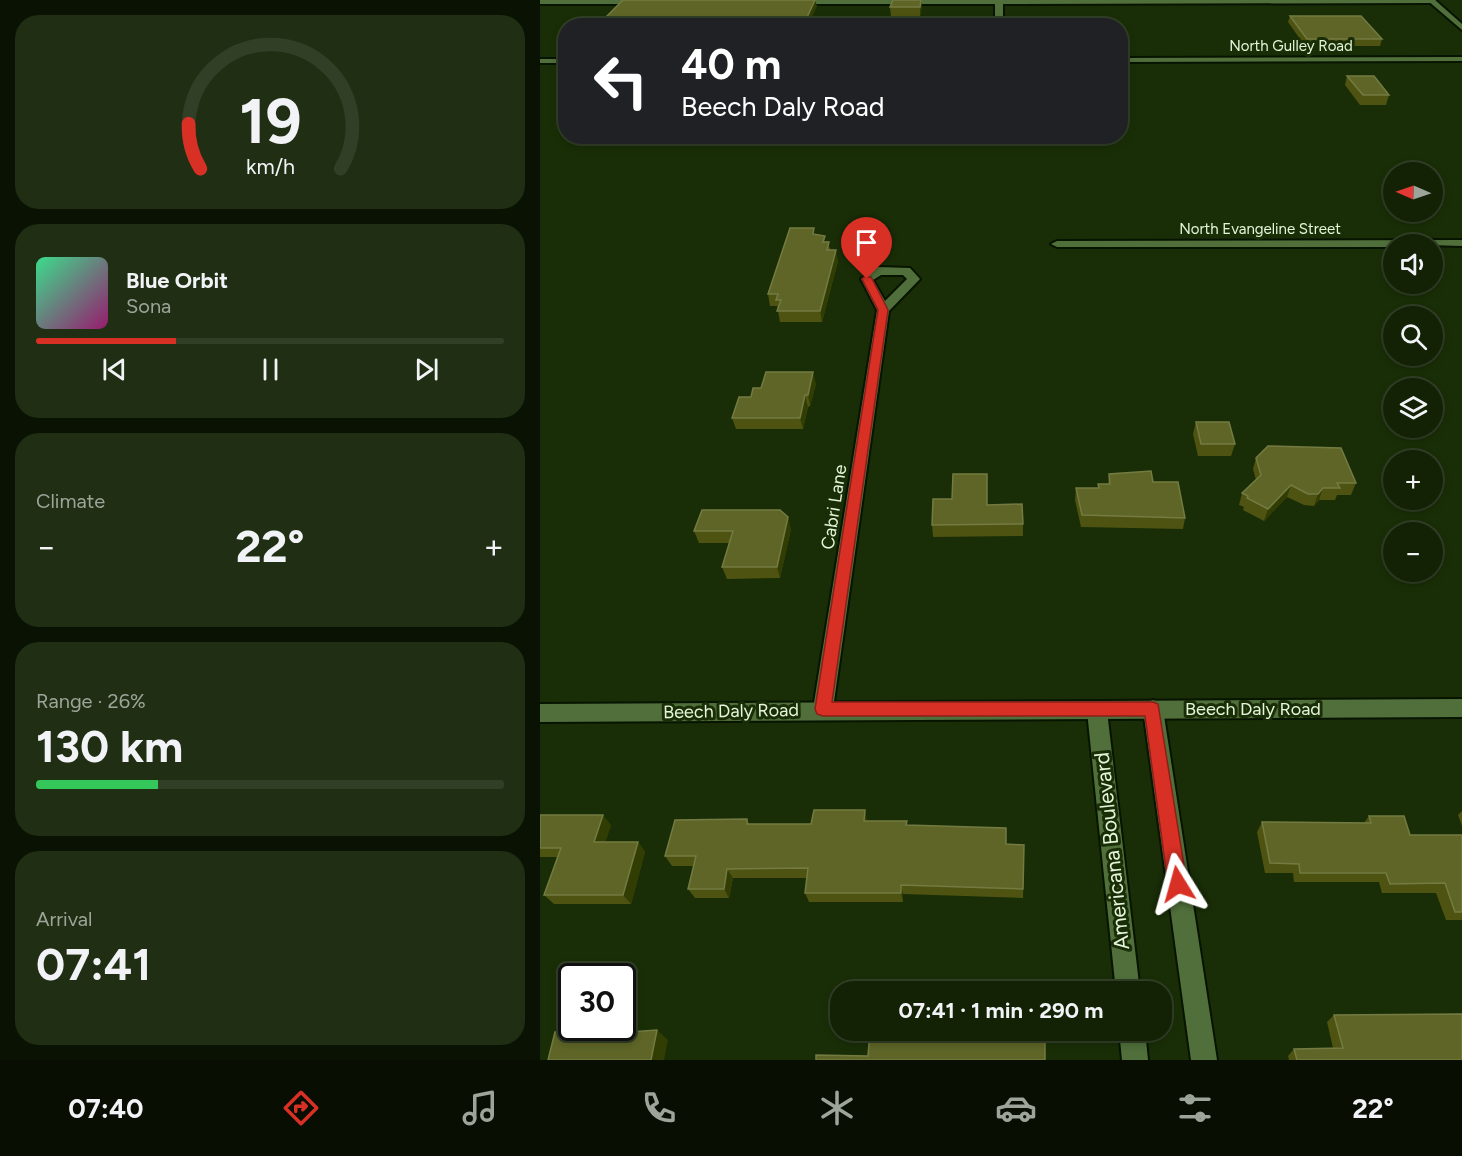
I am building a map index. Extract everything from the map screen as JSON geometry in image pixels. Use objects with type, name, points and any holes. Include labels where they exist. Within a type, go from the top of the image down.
[{"type":"street","points":[[999,1],[999,18]]},
{"type":"street","points":[[786,2],[1431,1],[1462,28]]},
{"type":"street","points":[[540,3],[645,2]]},
{"type":"street","name":"North Gulley Road","points":[[1128,60],[1462,59]]},
{"type":"street","points":[[540,61],[558,61]]},
{"type":"street","name":"North Evangeline Street","points":[[1058,244],[1462,243]]},
{"type":"street","name":"Cabri Lane","points":[[823,709],[883,310]]},
{"type":"street","name":"Beech Daly Road","points":[[540,713],[823,709],[1097,711],[1462,708]]},
{"type":"street","points":[[1153,709],[1204,1060]]},
{"type":"street","name":"Americana Boulevard","points":[[1097,711],[1127,981]]},
{"type":"street","points":[[1133,1041],[1136,1060]]},
{"type":"building","points":[[623,0],[815,0],[807,18],[606,17]]},
{"type":"building","points":[[893,0],[921,0],[920,7],[890,7]]},
{"type":"building","points":[[1290,16],[1361,16],[1382,39],[1307,39]]},
{"type":"building","points":[[1347,76],[1374,76],[1389,95],[1363,95]]},
{"type":"building","points":[[790,228],[814,228],[813,234],[825,236],[823,242],[829,242],[827,250],[836,250],[820,311],[777,311],[781,300],[776,300],[778,294],[768,294]]},
{"type":"building","points":[[766,372],[813,372],[800,418],[732,418],[739,397],[751,397],[753,388],[761,388]]},
{"type":"building","points":[[1196,422],[1229,422],[1235,444],[1201,444]]},
{"type":"building","points":[[1268,446],[1341,448],[1356,483],[1337,483],[1340,488],[1323,488],[1318,494],[1308,494],[1291,485],[1268,509],[1242,493],[1261,475],[1256,458]]},
{"type":"building","points":[[1151,471],[1153,482],[1178,482],[1185,518],[1082,515],[1076,488],[1099,488],[1098,484],[1110,484],[1109,474]]},
{"type":"building","points":[[953,474],[987,474],[987,505],[1022,504],[1023,524],[932,525],[933,499],[952,499]]},
{"type":"building","points":[[702,510],[780,510],[788,517],[777,567],[722,567],[733,531],[694,531]]},
{"type":"building","points":[[814,810],[865,810],[864,821],[907,821],[906,825],[1006,828],[1006,844],[1024,845],[1023,889],[901,885],[901,893],[805,893],[808,868],[727,869],[724,889],[688,889],[696,856],[665,856],[675,820],[747,819],[747,824],[811,824]]},
{"type":"building","points":[[540,815],[603,815],[594,842],[638,842],[623,895],[544,895],[561,848],[540,848]]},
{"type":"building","points":[[1369,816],[1404,816],[1410,835],[1462,835],[1462,912],[1455,912],[1445,883],[1390,884],[1386,873],[1300,873],[1299,864],[1270,863],[1262,822],[1371,823]]},
{"type":"building","points":[[1462,1014],[1462,1060],[1297,1060],[1294,1049],[1343,1048],[1334,1015]]},
{"type":"building","points":[[657,1030],[651,1060],[548,1060],[555,1032],[558,1032],[558,1041],[636,1041],[636,1031]]},
{"type":"building","points":[[869,1041],[1045,1041],[1045,1060],[816,1060],[816,1055],[868,1056]]},
{"type":"route","points":[[867,279],[883,310],[823,709],[1097,711],[1153,709],[1178,884]]}]
